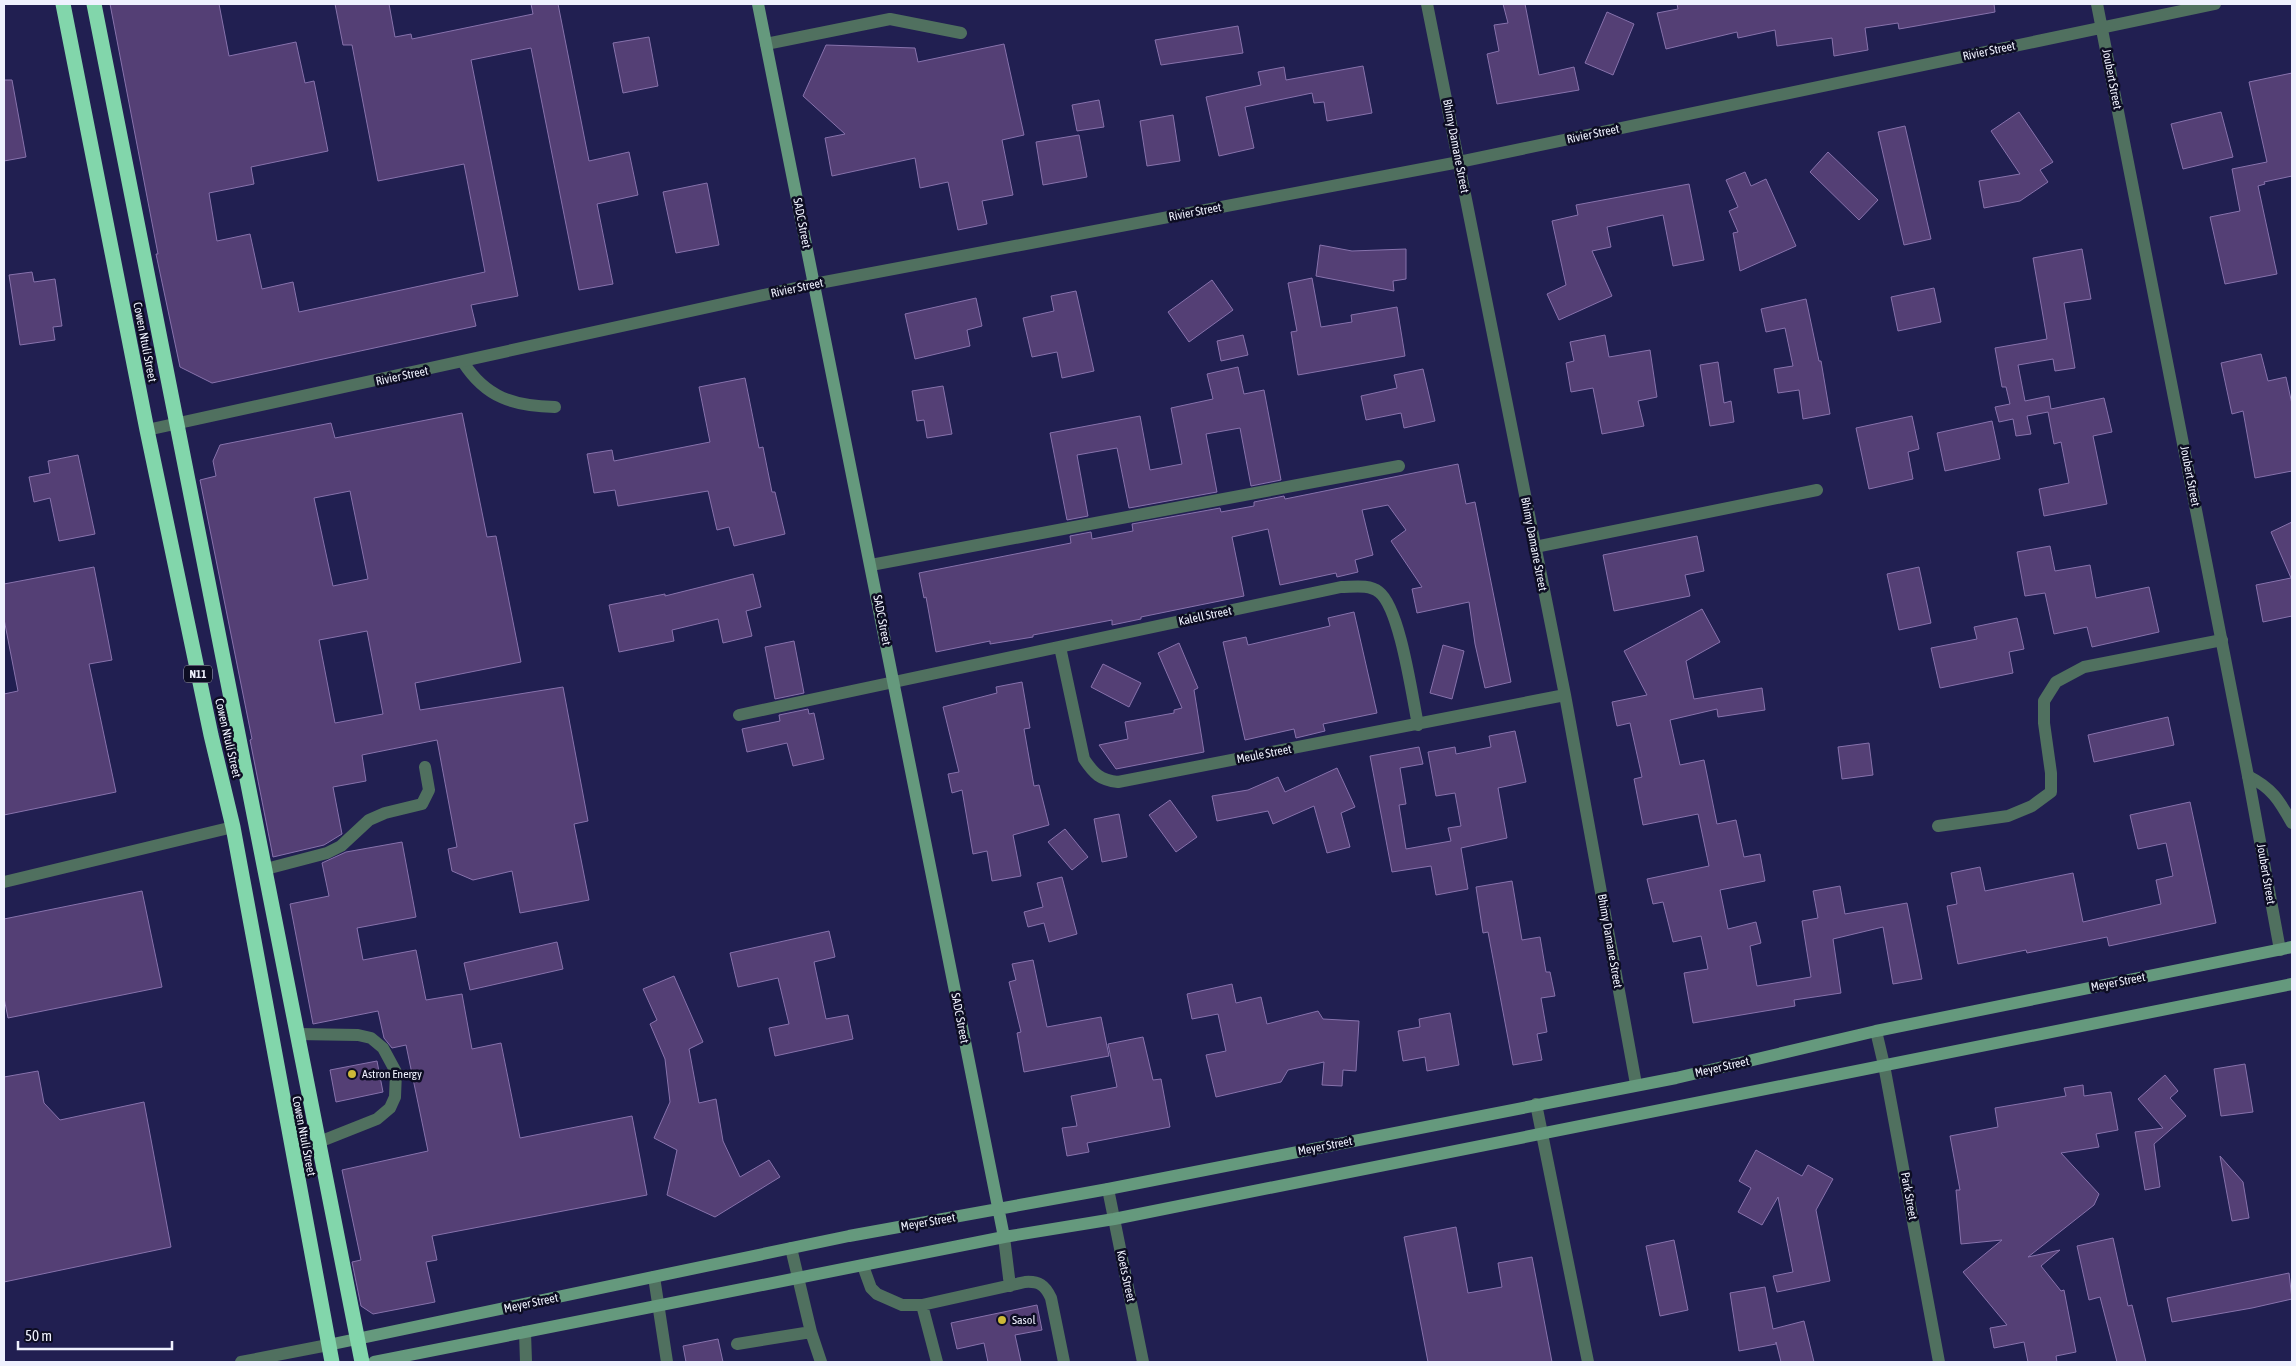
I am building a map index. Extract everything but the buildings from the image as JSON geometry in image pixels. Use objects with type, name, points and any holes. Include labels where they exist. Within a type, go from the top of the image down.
[{"type":"highway","name":"Cowen Ntuli Street","points":[[63,4],[211,735],[233,827],[332,1362]]},
{"type":"highway","name":"Cowen Ntuli Street","points":[[94,4],[362,1362]]},
{"type":"main road","name":"SADC Street","points":[[758,4],[871,565],[997,1210],[1004,1237]]},
{"type":"main road","name":"Meyer Street","points":[[328,1344],[791,1248],[1108,1189],[1636,1084],[1676,1078],[1876,1031],[2286,948]]},
{"type":"main road","points":[[374,1362],[1004,1237],[1114,1219],[2292,984]]},
{"type":"street","name":"Bhimy Damane Street","points":[[1427,4],[1565,695],[1636,1084]]},
{"type":"street","name":"Joubert Street","points":[[2097,4],[2248,776],[2286,948]]},
{"type":"street","name":"Rivier Street","points":[[148,430],[814,284],[1459,162],[2215,4]]},
{"type":"street","points":[[766,44],[890,19],[961,33]]},
{"type":"street","points":[[463,362],[473,378],[497,396],[529,406],[555,407]]},
{"type":"street","points":[[871,565],[1400,466]]},
{"type":"street","points":[[1535,547],[1817,490]]},
{"type":"street","name":"Kalell Street","points":[[738,715],[1341,587],[1362,586],[1378,592],[1388,604],[1396,622],[1418,725]]},
{"type":"street","points":[[1938,826],[2008,816],[2032,806],[2050,792],[2051,773],[2044,723],[2044,701],[2056,682],[2084,667],[2222,640]]},
{"type":"street","name":"Meule Street","points":[[1060,648],[1084,759],[1092,772],[1104,780],[1118,782],[1565,695]]},
{"type":"street","points":[[266,869],[327,853],[341,846],[369,820],[385,813],[422,804],[429,790],[425,767]]},
{"type":"street","points":[[2248,776],[2265,785],[2276,795],[2292,823]]},
{"type":"street","points":[[4,882],[233,827]]},
{"type":"street","name":"Park Street","points":[[1876,1031],[1884,1064],[1939,1362]]},
{"type":"street","points":[[297,1034],[358,1035],[371,1038],[383,1048],[396,1072],[395,1096],[390,1108],[377,1119],[319,1142]]},
{"type":"street","points":[[1536,1104],[1588,1362]]},
{"type":"street","name":"Koets Street","points":[[1108,1189],[1144,1362]]},
{"type":"street","points":[[1004,1237],[1010,1286]]},
{"type":"street","points":[[791,1248],[811,1332],[821,1362]]},
{"type":"street","points":[[863,1266],[871,1288],[877,1294],[902,1305],[922,1305],[1035,1281],[1046,1289],[1051,1298],[1064,1362]]},
{"type":"street","points":[[654,1277],[667,1362]]},
{"type":"street","points":[[922,1305],[937,1362]]},
{"type":"street","points":[[524,1332],[526,1362]]},
{"type":"street","points":[[737,1344],[811,1332]]},
{"type":"street","points":[[241,1362],[328,1344]]},
{"type":"place","name":"Astron Energy","points":[[352,1074]]},
{"type":"place","name":"Sasol","points":[[1002,1320]]}]
